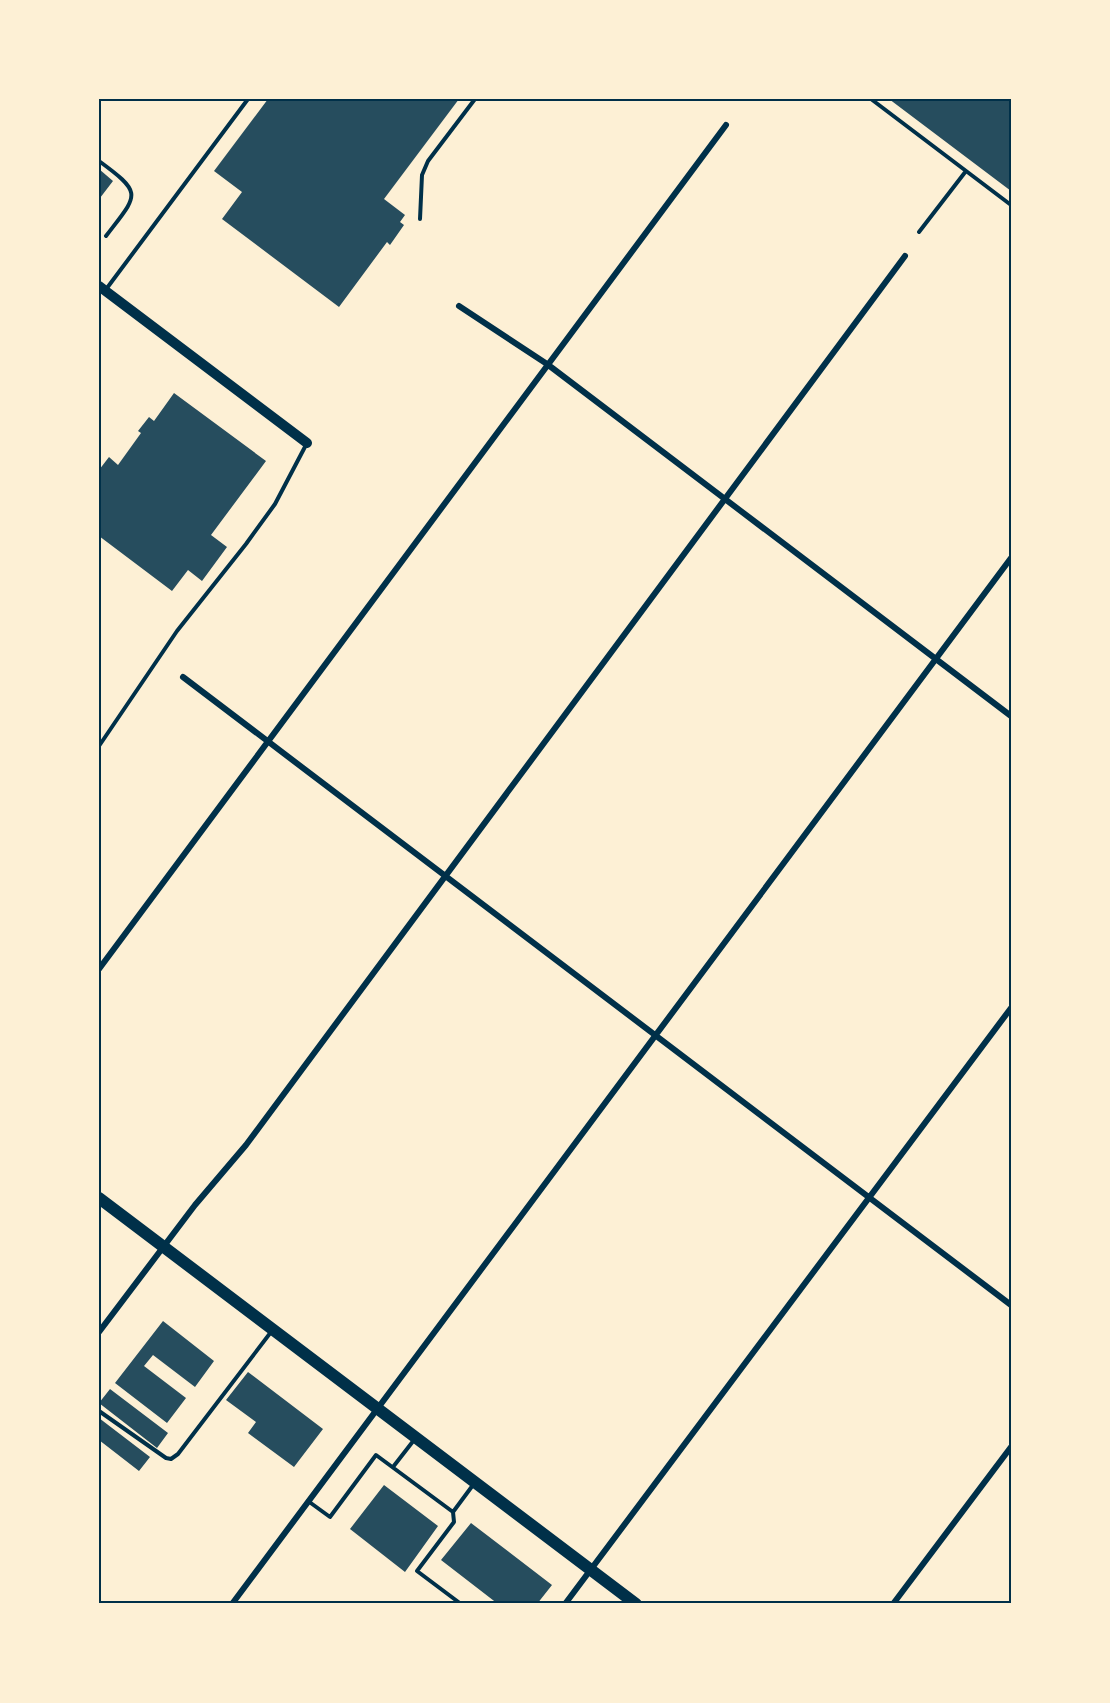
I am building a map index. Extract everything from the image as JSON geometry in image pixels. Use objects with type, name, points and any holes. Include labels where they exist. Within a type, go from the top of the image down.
[{"type":"main road","points":[[99,1198],[476,1482],[590,1569],[629,1602]]},
{"type":"street","points":[[99,969],[726,125]]},
{"type":"street","points":[[99,1332],[163,1246],[246,1145],[905,256]]},
{"type":"street","points":[[102,288],[307,443]]},
{"type":"street","points":[[459,306],[547,364],[1011,716]]},
{"type":"street","points":[[232,1604],[1011,558]]},
{"type":"street","points":[[183,677],[1011,1305]]},
{"type":"street","points":[[564,1604],[1011,1008]]},
{"type":"street","points":[[893,1604],[1011,1447]]},
{"type":"lane","points":[[102,288],[248,99]]},
{"type":"lane","points":[[420,219],[422,175],[428,161],[475,99]]},
{"type":"lane","points":[[871,99],[1011,205]]},
{"type":"lane","points":[[99,160],[124,179],[133,195],[130,203],[106,236]]},
{"type":"lane","points":[[919,232],[966,171]]},
{"type":"lane","points":[[99,746],[177,631],[275,504],[307,443]]},
{"type":"lane","points":[[99,1411],[166,1458],[171,1459],[178,1454],[273,1329]]},
{"type":"lane","points":[[393,1467],[416,1437]]},
{"type":"lane","points":[[308,1501],[330,1516],[376,1455],[453,1512]]},
{"type":"lane","points":[[461,1604],[417,1571],[454,1522],[453,1512],[476,1482]]},
{"type":"building","points":[[268,99],[459,99],[384,199],[405,215],[400,222],[404,225],[390,245],[387,242],[339,307],[222,219],[242,192],[214,171]]},
{"type":"building","points":[[889,99],[1011,99],[1011,191]]},
{"type":"building","points":[[99,169],[113,181],[100,198],[99,197]]},
{"type":"building","points":[[174,393],[266,461],[211,535],[227,547],[202,581],[188,570],[172,591],[99,536],[99,470],[109,457],[118,465],[141,433],[138,431],[149,417],[154,421]]},
{"type":"building","points":[[163,1321],[214,1361],[195,1387],[153,1355],[144,1366],[186,1398],[167,1423],[115,1383]]},
{"type":"building","points":[[248,1372],[323,1429],[294,1467],[248,1433],[256,1422],[226,1400]]},
{"type":"building","points":[[110,1389],[168,1433],[157,1448],[99,1403]]},
{"type":"building","points":[[99,1418],[150,1457],[139,1471],[99,1440]]},
{"type":"building","points":[[384,1485],[438,1526],[405,1572],[350,1529]]},
{"type":"building","points":[[471,1523],[552,1585],[537,1604],[498,1604],[441,1560]]}]
